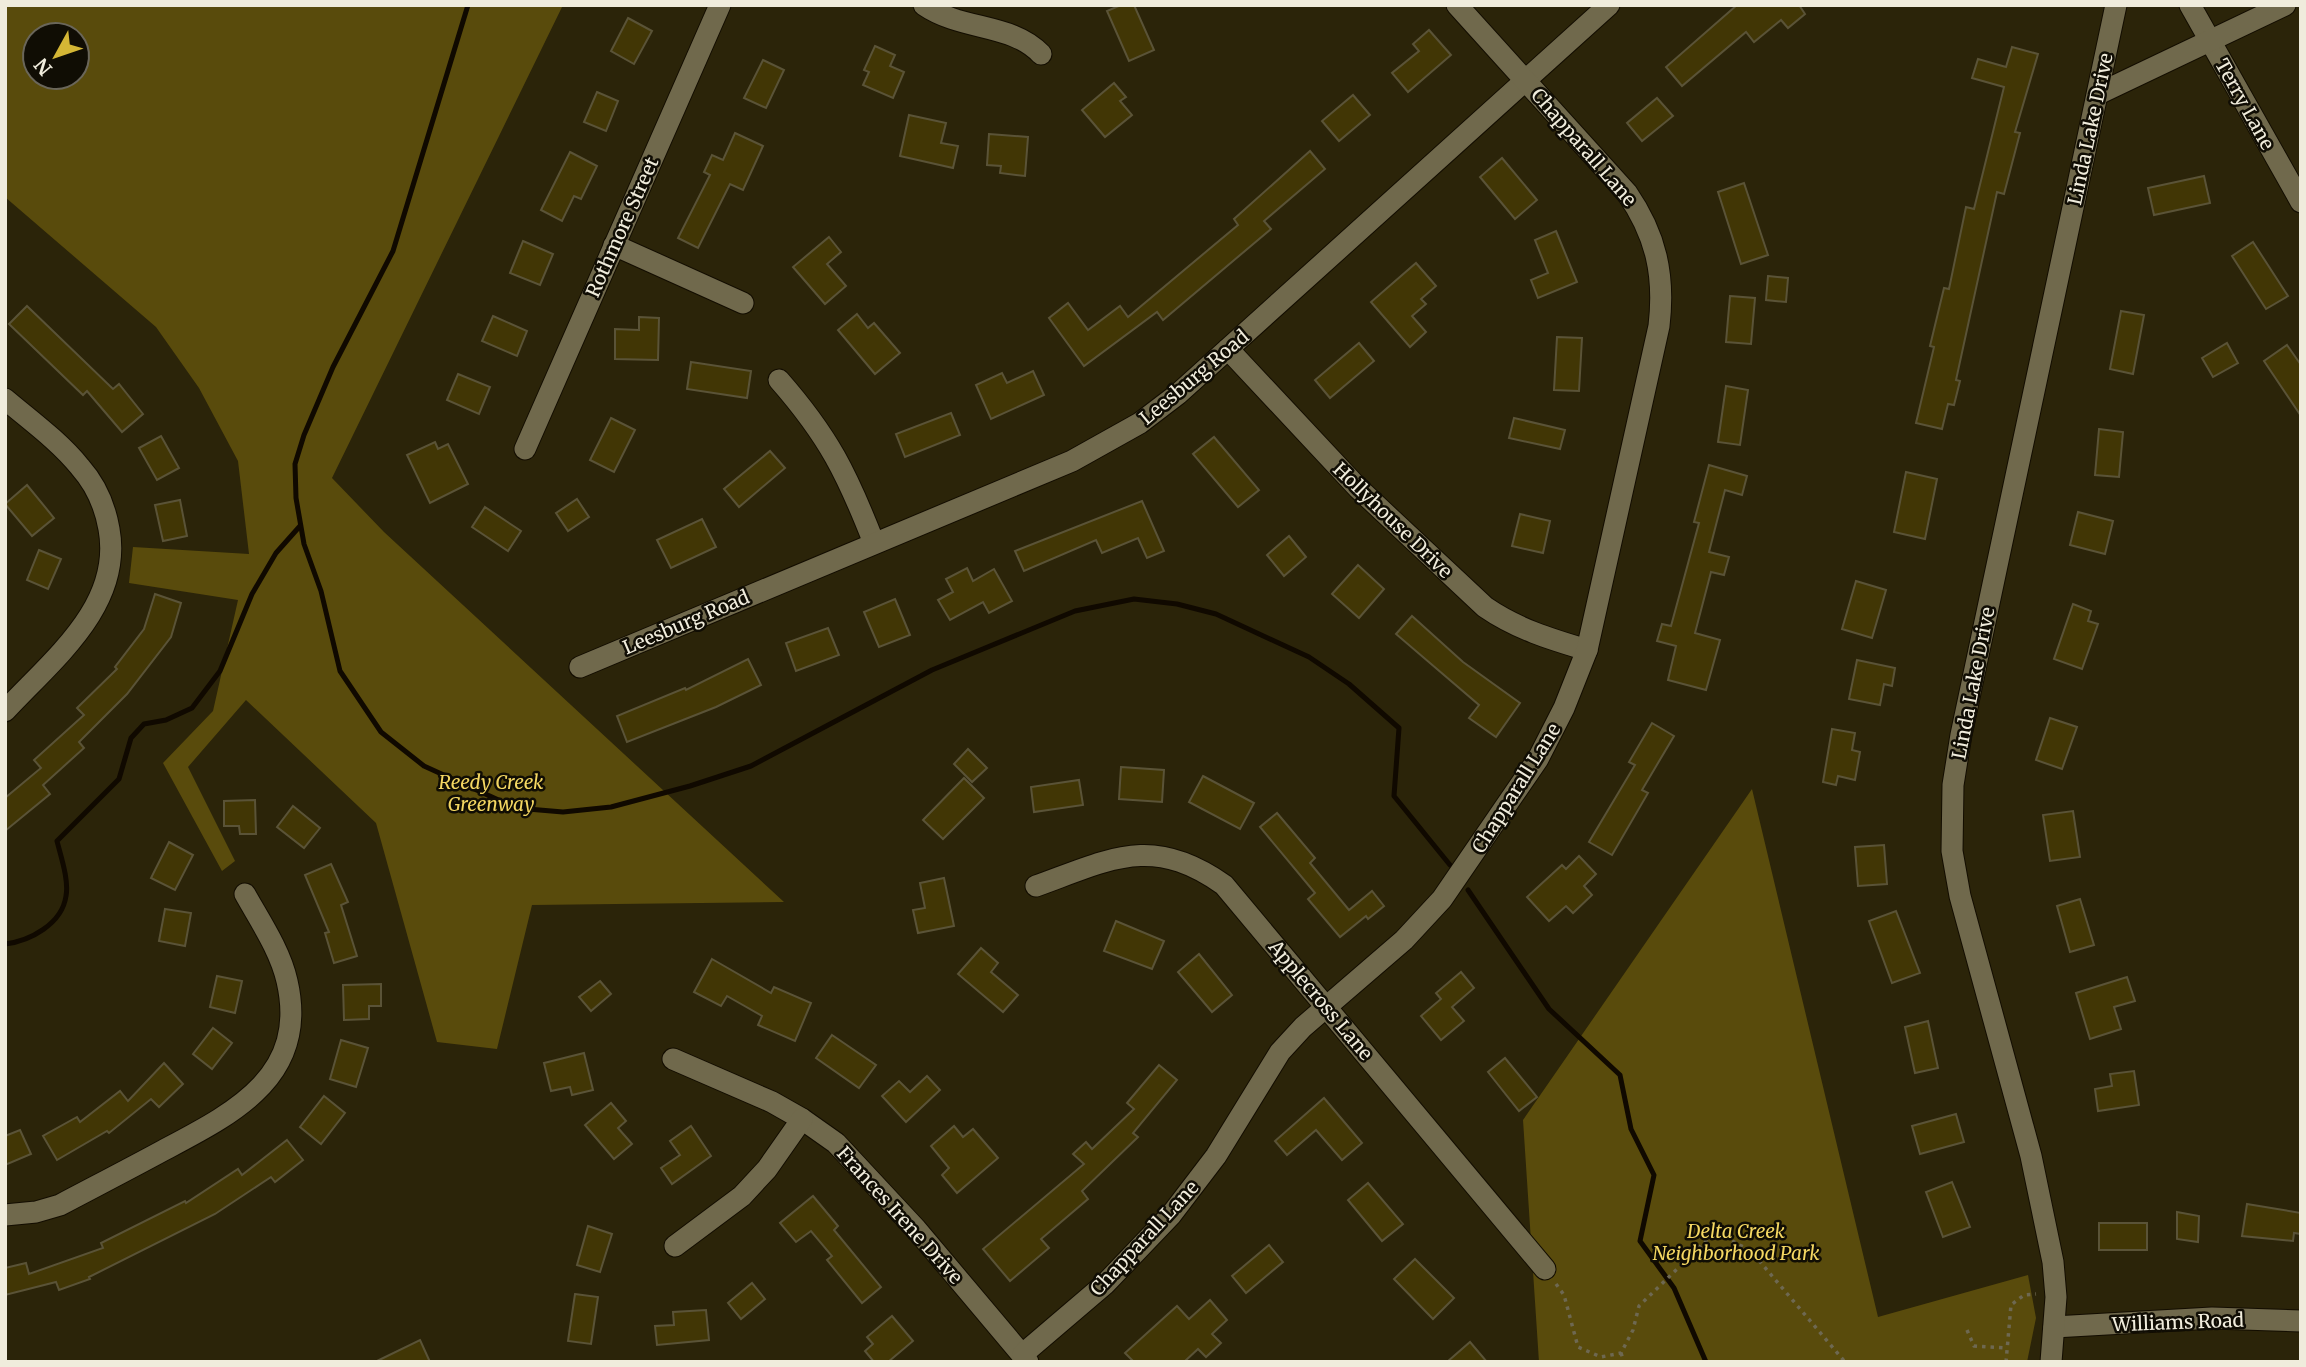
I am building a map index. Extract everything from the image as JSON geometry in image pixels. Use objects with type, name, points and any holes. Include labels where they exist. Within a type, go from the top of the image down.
[{"type":"street","name":"Rothmore Street","points":[[525,449],[720,5]]},
{"type":"street","points":[[924,5],[959,23],[1021,37],[1041,54]]},
{"type":"street","name":"Chapparall Lane","points":[[1025,1358],[1105,1283],[1171,1215],[1216,1156],[1280,1052],[1404,940],[1464,871],[1538,759],[1564,708],[1587,650],[1659,326],[1661,270],[1655,243],[1643,216],[1627,193],[1457,5]]},
{"type":"street","name":"Leesburg Road","points":[[580,667],[1072,461],[1116,438],[1178,394],[1609,5]]},
{"type":"street","name":"Linda Lake Drive","points":[[2050,1362],[2054,1327],[2053,1262],[2031,1156],[1960,896],[1950,829],[1961,735],[2116,5]]},
{"type":"street","name":"Terry Lane","points":[[2190,5],[2301,202]]},
{"type":"street","points":[[2098,94],[2285,5]]},
{"type":"street","points":[[614,246],[743,303]]},
{"type":"street","name":"Hollyhouse Drive","points":[[1228,349],[1358,488],[1485,607],[1506,622],[1530,633],[1587,650]]},
{"type":"street","points":[[779,380],[810,415],[834,451],[874,543]]},
{"type":"street","points":[[5,399],[69,453],[89,478],[105,512],[112,548],[108,577],[90,617],[5,711]]},
{"type":"street","name":"Applecross Lane","points":[[1036,886],[1106,861],[1133,855],[1166,856],[1190,864],[1233,895],[1545,1269]]},
{"type":"street","points":[[5,1214],[36,1212],[60,1205],[243,1106],[262,1087],[277,1066],[286,1041],[289,991],[283,966],[245,894]]},
{"type":"street","name":"Frances Irene Drive","points":[[673,1059],[772,1102],[836,1143],[877,1185],[1025,1358]]},
{"type":"street","points":[[675,1246],[742,1196],[767,1169],[802,1119]]},
{"type":"street","name":"Williams Road","points":[[2054,1327],[2212,1318],[2301,1321]]},
{"type":"path","points":[[1624,1362],[1621,1353],[1633,1330],[1639,1306],[1715,1231],[1751,1251],[1845,1362]]},
{"type":"path","points":[[1545,1269],[1564,1295],[1578,1347],[1601,1357],[1621,1353]]},
{"type":"path","points":[[2006,1362],[2011,1305],[2024,1295],[2055,1292]]},
{"type":"path","points":[[1967,1330],[1974,1346],[2007,1348]]},
{"type":"green space","name":"Reedy Creek Greenway","points":[[5,5],[563,5],[332,478],[384,532],[784,902],[532,905],[497,1049],[437,1042],[376,823],[246,700],[188,767],[235,861],[222,871],[163,763],[213,711],[238,600],[129,583],[133,547],[249,554],[238,461],[199,388],[156,327],[5,197]]},
{"type":"green space","name":"Delta Creek Neighborhood Park","points":[[1752,789],[1878,1317],[2028,1275],[2036,1318],[2027,1362],[1539,1362],[1523,1120]]},
{"type":"building","points":[[1121,5],[1134,5],[1154,50],[1129,61],[1107,11]]},
{"type":"building","points":[[1737,5],[1799,5],[1805,14],[1788,28],[1781,20],[1754,42],[1746,32],[1682,86],[1666,67]]},
{"type":"building","points":[[628,18],[652,31],[634,64],[611,51]]},
{"type":"building","points":[[1429,30],[1451,55],[1408,92],[1392,73],[1419,51],[1413,44]]},
{"type":"building","points":[[875,46],[895,55],[890,66],[904,72],[893,98],[863,85],[869,72],[864,70]]},
{"type":"building","points":[[2012,47],[2038,54],[2015,132],[2020,133],[2004,194],[1997,192],[1956,380],[1960,381],[1954,405],[1948,404],[1942,429],[1916,423],[1934,347],[1930,346],[1944,288],[1949,289],[1966,207],[1974,209],[2004,87],[1972,78],[1978,59],[2006,67]]},
{"type":"building","points":[[763,60],[784,70],[766,108],[744,98]]},
{"type":"building","points":[[1114,83],[1126,97],[1120,101],[1132,115],[1105,137],[1082,110]]},
{"type":"building","points":[[597,92],[618,101],[606,131],[584,122]]},
{"type":"building","points":[[1353,95],[1370,115],[1339,141],[1322,121]]},
{"type":"building","points":[[1657,98],[1673,116],[1642,141],[1627,123]]},
{"type":"building","points":[[909,115],[946,123],[941,143],[958,146],[953,168],[900,156]]},
{"type":"building","points":[[735,133],[763,146],[743,190],[730,184],[698,248],[678,238],[710,175],[704,172],[712,155],[723,160]]},
{"type":"building","points":[[989,134],[1028,137],[1025,176],[1000,173],[1001,166],[987,165]]},
{"type":"building","points":[[1310,151],[1325,169],[1264,221],[1271,229],[1163,320],[1157,312],[1084,366],[1049,318],[1068,303],[1088,330],[1120,306],[1128,317],[1238,225],[1234,219]]},
{"type":"building","points":[[570,152],[597,166],[581,199],[574,196],[562,221],[541,210]]},
{"type":"building","points":[[1502,158],[1537,200],[1515,219],[1480,177]]},
{"type":"building","points":[[2204,176],[2210,203],[2154,215],[2148,188]]},
{"type":"building","points":[[1744,183],[1768,255],[1741,264],[1718,192]]},
{"type":"building","points":[[1556,231],[1577,282],[1538,298],[1531,280],[1548,273],[1535,240]]},
{"type":"building","points":[[829,237],[841,252],[827,264],[846,286],[825,304],[793,267]]},
{"type":"building","points":[[523,241],[553,254],[540,285],[510,273]]},
{"type":"building","points":[[2253,242],[2288,296],[2266,309],[2232,256]]},
{"type":"building","points":[[1416,263],[1436,286],[1421,299],[1426,304],[1412,316],[1426,332],[1410,347],[1371,302]]},
{"type":"building","points":[[1768,276],[1788,278],[1786,302],[1766,300]]},
{"type":"building","points":[[1730,296],[1755,298],[1751,344],[1726,342]]},
{"type":"building","points":[[27,306],[113,389],[119,384],[143,414],[122,432],[87,391],[83,395],[9,324]]},
{"type":"building","points":[[2121,311],[2144,315],[2133,374],[2110,369]]},
{"type":"building","points":[[857,314],[868,328],[874,323],[900,353],[875,374],[838,330]]},
{"type":"building","points":[[493,316],[527,331],[517,356],[482,341]]},
{"type":"building","points":[[639,317],[659,318],[658,360],[615,359],[615,329],[639,330]]},
{"type":"building","points":[[1557,337],[1582,338],[1579,391],[1554,390]]},
{"type":"building","points":[[1359,343],[1374,361],[1330,398],[1315,380]]},
{"type":"building","points":[[2227,343],[2238,363],[2213,377],[2202,358]]},
{"type":"building","points":[[2287,345],[2301,365],[2301,416],[2264,361]]},
{"type":"building","points":[[691,362],[751,371],[747,398],[687,389]]},
{"type":"building","points":[[1033,371],[1044,395],[991,419],[976,385],[1002,373],[1007,383]]},
{"type":"building","points":[[458,374],[490,387],[479,414],[447,400]]},
{"type":"building","points":[[1726,386],[1748,390],[1740,445],[1718,442]]},
{"type":"building","points":[[951,413],[960,435],[905,457],[896,434]]},
{"type":"building","points":[[611,418],[635,430],[614,472],[590,460]]},
{"type":"building","points":[[1514,418],[1565,430],[1560,449],[1509,438]]},
{"type":"building","points":[[2099,429],[2123,432],[2119,477],[2095,475]]},
{"type":"building","points":[[161,436],[179,468],[157,480],[139,448]]},
{"type":"building","points":[[1214,437],[1259,490],[1238,507],[1193,454]]},
{"type":"building","points":[[435,442],[438,449],[448,444],[468,484],[430,503],[407,455]]},
{"type":"building","points":[[770,451],[785,468],[739,507],[724,489]]},
{"type":"building","points":[[1709,465],[1747,476],[1742,495],[1725,490],[1709,552],[1729,557],[1724,575],[1711,572],[1695,633],[1720,640],[1706,690],[1668,680],[1676,646],[1657,641],[1662,624],[1671,626],[1699,523],[1694,522]]},
{"type":"building","points":[[1906,472],[1937,479],[1925,539],[1894,532]]},
{"type":"building","points":[[27,485],[54,518],[32,536],[5,504]]},
{"type":"building","points":[[577,499],[589,517],[568,531],[556,513]]},
{"type":"building","points":[[180,500],[187,536],[163,541],[155,505]]},
{"type":"building","points":[[1142,501],[1164,551],[1147,558],[1138,538],[1102,553],[1096,540],[1024,571],[1015,551]]},
{"type":"building","points":[[485,507],[521,531],[508,551],[472,527]]},
{"type":"building","points":[[2078,512],[2113,521],[2105,554],[2070,545]]},
{"type":"building","points":[[1520,514],[1550,521],[1543,553],[1512,546]]},
{"type":"building","points":[[702,519],[716,547],[671,568],[657,540]]},
{"type":"building","points":[[1289,536],[1306,557],[1284,576],[1267,555]]},
{"type":"building","points":[[39,550],[61,559],[48,589],[27,580]]},
{"type":"building","points":[[1358,565],[1384,589],[1359,618],[1332,594]]},
{"type":"building","points":[[967,568],[973,581],[994,569],[1012,601],[989,613],[983,602],[950,620],[938,600],[953,592],[946,579]]},
{"type":"building","points":[[1856,581],[1886,590],[1872,638],[1842,629]]},
{"type":"building","points":[[155,594],[181,603],[171,637],[127,694],[79,742],[84,748],[43,785],[50,794],[5,831],[5,798],[41,768],[34,760],[84,715],[77,708],[117,669],[115,667],[144,629]]},
{"type":"building","points":[[895,599],[910,635],[879,647],[864,612]]},
{"type":"building","points":[[2073,604],[2091,611],[2088,621],[2098,624],[2082,669],[2054,659]]},
{"type":"building","points":[[1412,616],[1463,662],[1520,703],[1496,737],[1469,718],[1479,705],[1396,634]]},
{"type":"building","points":[[828,628],[839,655],[796,671],[786,643]]},
{"type":"building","points":[[748,659],[761,685],[716,707],[627,742],[617,716],[685,688],[686,690]]},
{"type":"building","points":[[1857,660],[1895,668],[1892,686],[1884,684],[1880,705],[1849,699]]},
{"type":"building","points":[[2050,718],[2077,727],[2062,769],[2036,760]]},
{"type":"building","points":[[1652,723],[1674,736],[1642,790],[1648,793],[1612,855],[1589,842],[1635,765],[1629,762]]},
{"type":"building","points":[[1832,729],[1855,733],[1852,750],[1860,752],[1855,780],[1838,776],[1836,785],[1823,782]]},
{"type":"building","points":[[968,749],[987,768],[972,782],[954,764]]},
{"type":"building","points":[[1121,767],[1164,770],[1162,802],[1119,799]]},
{"type":"building","points":[[1203,776],[1254,803],[1240,829],[1189,802]]},
{"type":"building","points":[[964,778],[984,798],[943,839],[923,820]]},
{"type":"building","points":[[1079,780],[1083,805],[1034,812],[1031,787]]},
{"type":"building","points":[[255,800],[256,834],[240,834],[239,826],[224,826],[224,801]]},
{"type":"building","points":[[293,806],[320,828],[304,848],[277,827]]},
{"type":"building","points":[[2073,811],[2080,857],[2050,861],[2043,815]]},
{"type":"building","points":[[1277,813],[1315,858],[1310,863],[1349,910],[1372,891],[1384,906],[1368,919],[1366,916],[1340,937],[1308,899],[1315,893],[1260,827]]},
{"type":"building","points":[[169,842],[193,855],[175,890],[151,878]]},
{"type":"building","points":[[1884,845],[1887,884],[1858,886],[1855,847]]},
{"type":"building","points":[[1579,856],[1596,874],[1584,886],[1592,895],[1573,913],[1566,906],[1549,921],[1527,897],[1562,865],[1566,869]]},
{"type":"building","points":[[331,864],[348,902],[341,905],[357,956],[334,963],[325,933],[329,932],[305,875]]},
{"type":"building","points":[[944,878],[954,926],[918,933],[913,910],[925,908],[920,883]]},
{"type":"building","points":[[2080,899],[2094,945],[2070,952],[2057,906]]},
{"type":"building","points":[[165,909],[191,913],[185,946],[159,941]]},
{"type":"building","points":[[1896,911],[1920,973],[1892,983],[1869,921]]},
{"type":"building","points":[[1116,921],[1164,941],[1152,969],[1104,951]]},
{"type":"building","points":[[981,948],[998,963],[991,972],[1018,995],[1003,1012],[958,974]]},
{"type":"building","points":[[1199,954],[1232,995],[1212,1012],[1178,972]]},
{"type":"building","points":[[712,959],[771,993],[774,987],[811,1003],[795,1041],[758,1025],[762,1016],[727,996],[721,1006],[694,992]]},
{"type":"building","points":[[1461,972],[1474,988],[1452,1007],[1464,1021],[1441,1040],[1421,1016],[1441,999],[1436,993]]},
{"type":"building","points":[[217,976],[242,981],[235,1013],[210,1007]]},
{"type":"building","points":[[2127,977],[2135,1001],[2114,1007],[2121,1029],[2090,1039],[2076,993]]},
{"type":"building","points":[[600,981],[611,994],[591,1011],[579,997]]},
{"type":"building","points":[[381,984],[381,1006],[369,1006],[369,1019],[344,1020],[343,985]]},
{"type":"building","points":[[1928,1021],[1938,1068],[1915,1073],[1905,1027]]},
{"type":"building","points":[[213,1028],[232,1043],[212,1069],[193,1054]]},
{"type":"building","points":[[832,1035],[876,1065],[859,1088],[816,1058]]},
{"type":"building","points":[[341,1040],[368,1048],[356,1087],[330,1079]]},
{"type":"building","points":[[584,1053],[593,1090],[572,1095],[570,1087],[551,1091],[544,1063]]},
{"type":"building","points":[[1505,1058],[1537,1097],[1519,1111],[1488,1072]]},
{"type":"building","points":[[164,1063],[183,1084],[159,1107],[151,1099],[109,1133],[107,1131],[57,1160],[43,1136],[77,1117],[80,1122],[120,1091],[128,1101]]},
{"type":"building","points":[[1159,1065],[1177,1080],[1133,1133],[1138,1137],[1082,1191],[1088,1199],[1041,1239],[1049,1248],[1010,1281],[983,1249],[1084,1164],[1073,1154],[1086,1142],[1092,1149],[1134,1109],[1127,1103]]},
{"type":"building","points":[[2134,1071],[2139,1105],[2098,1111],[2095,1089],[2112,1086],[2110,1074]]},
{"type":"building","points":[[927,1076],[940,1090],[906,1122],[882,1096],[899,1081],[910,1092]]},
{"type":"building","points":[[324,1096],[345,1113],[321,1144],[300,1127]]},
{"type":"building","points":[[1324,1098],[1362,1143],[1342,1160],[1316,1130],[1287,1155],[1275,1141]]},
{"type":"building","points":[[611,1103],[626,1121],[618,1128],[632,1144],[614,1159],[585,1125]]},
{"type":"building","points":[[1956,1114],[1964,1142],[1920,1154],[1912,1126]]},
{"type":"building","points":[[691,1126],[711,1156],[672,1184],[661,1168],[680,1155],[670,1141]]},
{"type":"building","points":[[954,1126],[963,1137],[973,1129],[998,1158],[957,1193],[942,1175],[949,1168],[931,1146]]},
{"type":"building","points":[[20,1130],[31,1154],[5,1165],[5,1136]]},
{"type":"building","points":[[287,1140],[303,1160],[275,1182],[271,1177],[215,1214],[89,1277],[90,1279],[59,1290],[56,1282],[5,1295],[5,1268],[26,1263],[29,1274],[103,1248],[101,1243],[185,1201],[186,1203],[238,1169],[242,1175]]},
{"type":"building","points":[[1952,1182],[1970,1227],[1943,1237],[1926,1192]]},
{"type":"building","points":[[1368,1183],[1403,1224],[1382,1241],[1348,1200]]},
{"type":"building","points":[[813,1196],[838,1226],[834,1230],[881,1287],[862,1303],[827,1260],[832,1256],[811,1231],[796,1242],[780,1223]]},
{"type":"building","points":[[2247,1204],[2301,1213],[2301,1234],[2294,1233],[2293,1241],[2242,1236]]},
{"type":"building","points":[[2177,1212],[2199,1216],[2198,1242],[2177,1239]]},
{"type":"building","points":[[2099,1223],[2147,1223],[2147,1250],[2099,1250]]},
{"type":"building","points":[[588,1226],[612,1234],[600,1272],[577,1265]]},
{"type":"building","points":[[1269,1245],[1283,1262],[1246,1293],[1232,1276]]},
{"type":"building","points":[[1415,1259],[1454,1298],[1433,1319],[1394,1279]]},
{"type":"building","points":[[752,1283],[765,1299],[741,1319],[728,1303]]},
{"type":"building","points":[[575,1294],[598,1297],[591,1344],[568,1341]]},
{"type":"building","points":[[1210,1300],[1227,1320],[1212,1334],[1221,1343],[1206,1357],[1198,1349],[1184,1362],[1134,1362],[1125,1353],[1177,1306],[1189,1319]]},
{"type":"building","points":[[706,1310],[709,1340],[657,1345],[655,1326],[674,1325],[673,1312]]},
{"type":"building","points":[[892,1316],[913,1341],[888,1362],[874,1362],[865,1351],[873,1344],[867,1337]]},
{"type":"building","points":[[420,1340],[430,1362],[375,1362]]},
{"type":"building","points":[[1470,1342],[1487,1362],[1447,1362]]},
{"type":"waterway","points":[[468,5],[393,251],[333,367],[304,435],[295,464],[296,498],[304,544],[321,591],[340,671],[381,732],[424,766],[516,808],[563,812],[611,807],[751,766],[932,670],[1075,611],[1134,599],[1177,604],[1216,614],[1309,657],[1349,684],[1399,728],[1394,796],[1450,865]]},
{"type":"waterway","points":[[5,944],[34,935],[52,923],[58,915],[67,890],[57,841],[119,779],[131,738],[144,724],[166,720],[192,708],[220,671],[252,594],[276,553],[300,526]]},
{"type":"waterway","points":[[1468,890],[1549,1009],[1620,1075],[1631,1129],[1654,1175],[1640,1241],[1674,1288],[1706,1362]]}]
